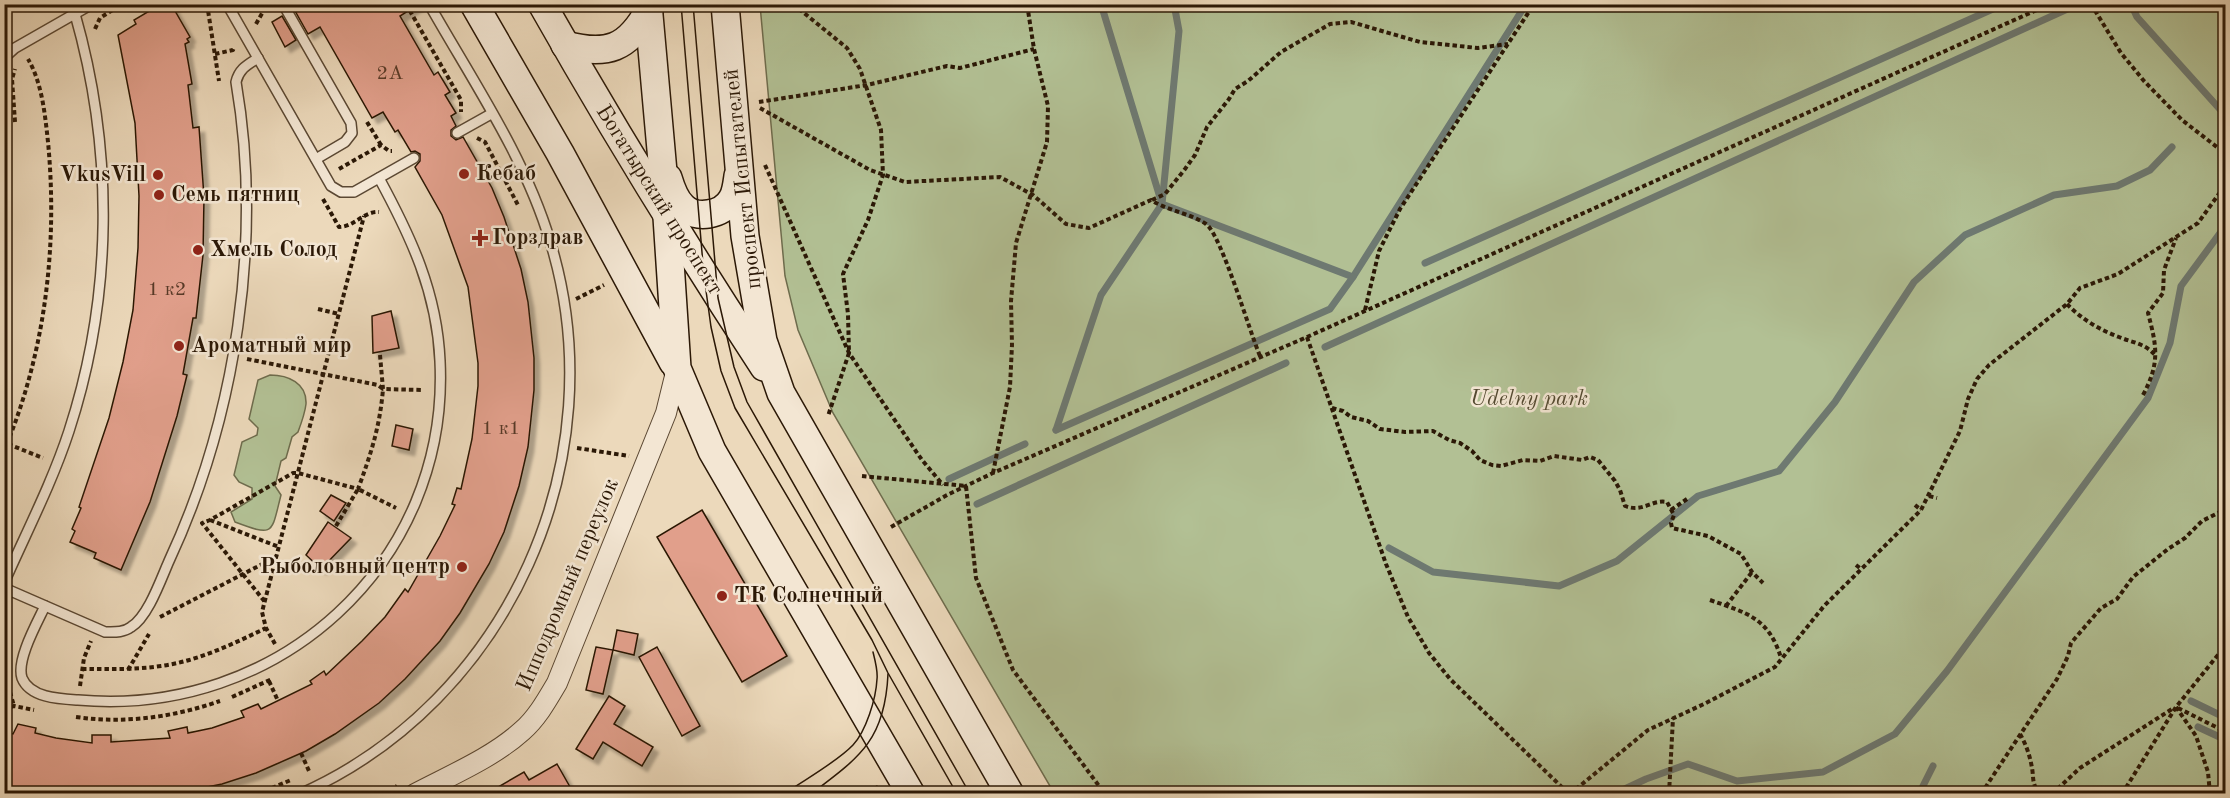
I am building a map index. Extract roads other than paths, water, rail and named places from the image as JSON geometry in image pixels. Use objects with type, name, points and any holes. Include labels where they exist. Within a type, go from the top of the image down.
[{"type":"main road","points":[[474,4],[560,153],[677,368],[711,451],[910,794]]},
{"type":"main road","name":"Богатырский проспект","points":[[542,4],[667,217],[781,393]]},
{"type":"main road","name":"проспект Испытателей","points":[[725,4],[752,166],[745,236],[764,341],[781,393],[1010,794]]},
{"type":"main road","points":[[649,8],[677,368]]},
{"type":"main road","points":[[565,45],[598,51],[626,42],[638,30],[649,8]]},
{"type":"main road","points":[[663,165],[674,194],[682,207],[693,214],[711,214],[723,210],[752,166]]},
{"type":"street","name":"Ипподромный переулок","points":[[408,788],[498,750],[523,730],[543,708],[557,683],[666,413],[677,368]]},
{"type":"lane","points":[[4,58],[15,48],[92,4]]},
{"type":"lane","points":[[227,4],[331,186],[341,192],[354,192],[414,158]]},
{"type":"lane","points":[[283,4],[351,123],[352,134],[345,142],[316,159]]},
{"type":"lane","points":[[302,793],[317,790],[365,758],[423,712],[476,654],[518,588],[535,552],[559,476],[566,437],[570,387],[569,338],[564,301],[550,241],[533,194],[512,150],[429,4]]},
{"type":"lane","points":[[4,583],[57,463],[81,393],[91,350],[103,261],[104,210],[100,138],[93,88],[75,14]]},
{"type":"lane","points":[[4,588],[105,632],[119,632],[132,627],[142,618],[186,523],[213,444],[229,377],[236,339],[245,223],[243,150],[236,82],[238,73],[243,67],[258,58]]},
{"type":"lane","points":[[457,133],[491,114]]},
{"type":"lane","points":[[4,164],[6,223],[4,258]]},
{"type":"lane","points":[[45,606],[21,667],[22,678],[29,688],[39,694],[98,702],[157,699],[215,686],[242,676],[282,655],[319,630],[341,610],[379,566],[410,514],[431,454],[440,390],[440,362],[433,305],[414,246],[379,178]]},
{"type":"waterway","points":[[1056,430],[1101,295],[1162,204],[1101,4]]},
{"type":"waterway","points":[[1174,4],[1179,31],[1162,204],[1353,277],[1526,4]]},
{"type":"waterway","points":[[1425,263],[2004,4]]},
{"type":"waterway","points":[[2131,4],[2137,17],[2226,116]]},
{"type":"waterway","points":[[1325,347],[2074,6]]},
{"type":"waterway","points":[[1389,548],[1433,572],[1559,586],[1617,561],[1698,496],[1779,471],[1835,402],[1914,282],[1965,235],[2054,195],[2117,186],[2150,170],[2172,147]]},
{"type":"waterway","points":[[1614,794],[1646,779],[1688,764],[1737,781],[1823,772],[1895,734],[1947,671],[2148,398],[2170,343],[2181,286],[2226,225]]},
{"type":"waterway","points":[[1056,430],[1330,309],[1353,277]]},
{"type":"waterway","points":[[977,504],[1286,363]]},
{"type":"waterway","points":[[949,479],[1025,444]]},
{"type":"waterway","points":[[2191,701],[2226,718]]},
{"type":"waterway","points":[[2198,727],[2226,740]]},
{"type":"waterway","points":[[1919,794],[1933,766]]},
{"type":"tram line","points":[[681,4],[704,276],[711,327],[721,371],[735,408],[872,640],[888,673],[957,794]]},
{"type":"tram line","points":[[693,4],[718,298],[734,367],[747,402],[970,794]]},
{"type":"tram line","points":[[784,794],[838,758],[858,739],[870,714],[876,687],[877,673],[873,652]]},
{"type":"tram line","points":[[811,794],[843,769],[867,745],[882,715],[888,674]]},
{"type":"place","name":"Кебаб","points":[[464,174]]},
{"type":"place","name":"VkusVill","points":[[158,175]]},
{"type":"place","name":"Семь пятниц","points":[[159,195]]},
{"type":"place","name":"Горздрав","points":[[480,238]]},
{"type":"place","name":"Хмель Солод","points":[[198,250]]},
{"type":"place","name":"Ароматный мир","points":[[179,346]]},
{"type":"place","name":"Рыболовный центр","points":[[462,567]]},
{"type":"place","name":"ТК Солнечный","points":[[722,596]]},
{"type":"park label","name":"Udelny park","points":[[1529,399]]}]
